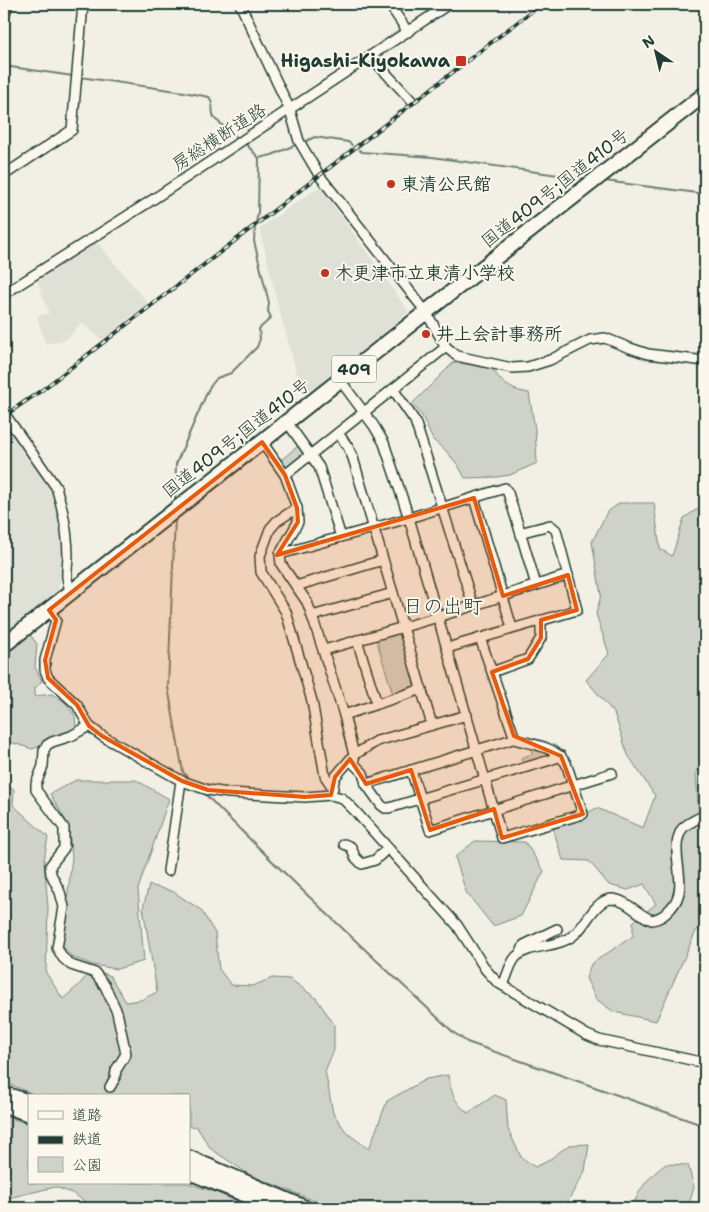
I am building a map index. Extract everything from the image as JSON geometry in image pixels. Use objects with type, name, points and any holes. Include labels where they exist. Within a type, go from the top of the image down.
[{"type":"highway","name":"国道409号;国道410号","points":[[4,645],[705,94]]},
{"type":"highway","points":[[4,1094],[28,1102]]},
{"type":"highway","points":[[4,1105],[28,1114]]},
{"type":"highway","points":[[190,1158],[302,1206]]},
{"type":"highway","points":[[190,1172],[279,1208]]},
{"type":"street","points":[[4,17],[8,4]]},
{"type":"street","points":[[4,175],[72,130],[83,4]]},
{"type":"street","points":[[240,4],[290,110],[299,140],[319,175],[426,312],[446,346],[457,356],[512,368],[528,368],[550,360],[590,340],[605,338],[627,348],[648,354],[705,361]]},
{"type":"street","points":[[389,4],[408,32]]},
{"type":"street","name":"房総横断道路","points":[[4,294],[290,110],[449,4]]},
{"type":"street","points":[[370,56],[411,100]]},
{"type":"street","points":[[285,475],[446,346]]},
{"type":"street","points":[[340,380],[384,443],[409,518],[502,838],[583,814],[566,762],[561,756],[553,749],[517,740],[511,728],[480,638]]},
{"type":"street","points":[[393,389],[415,421],[473,606]]},
{"type":"street","points":[[4,413],[56,487],[61,501],[65,526],[68,557],[66,579],[71,592]]},
{"type":"street","points":[[287,422],[319,467],[341,537]]},
{"type":"street","points":[[338,433],[353,458],[432,725]]},
{"type":"street","points":[[262,442],[285,475],[296,508],[298,522],[280,554],[281,564],[307,602],[344,715],[354,755],[354,764],[363,774],[366,784],[381,805],[385,808],[420,799],[561,756]]},
{"type":"street","points":[[280,554],[409,518],[505,488],[536,585]]},
{"type":"street","points":[[474,498],[512,628]]},
{"type":"street","points":[[296,508],[277,521],[270,529],[260,556],[261,572],[286,612],[312,701],[325,776],[332,791],[348,803],[457,925],[491,977],[587,1036],[705,1063]]},
{"type":"street","points":[[447,648],[578,610],[556,530],[552,526],[545,526],[523,532],[520,531]]},
{"type":"street","points":[[296,586],[383,560]]},
{"type":"street","points":[[324,650],[438,617],[568,575]]},
{"type":"street","points":[[312,616],[393,593]]},
{"type":"street","points":[[49,610],[56,620],[46,651],[45,670],[48,678],[77,705],[89,726],[102,736],[181,780],[208,790],[304,797],[332,791]]},
{"type":"street","points":[[492,672],[528,659],[541,638],[541,620]]},
{"type":"street","points":[[358,640],[377,704]]},
{"type":"street","points":[[344,715],[422,689]]},
{"type":"street","points":[[332,791],[335,777],[354,755],[377,741],[467,715]]},
{"type":"street","points":[[89,726],[71,736],[47,745],[44,750],[43,766],[36,784],[36,790],[64,828],[64,848],[50,866],[51,874],[60,892],[64,906],[57,948],[63,958],[72,965],[95,973],[105,986],[120,1023],[126,1054],[116,1070],[115,1078],[110,1087]]},
{"type":"street","points":[[366,784],[516,738]]},
{"type":"street","points":[[411,770],[430,830],[612,773]]},
{"type":"street","points":[[168,871],[181,780]]},
{"type":"street","points":[[503,985],[514,958],[521,953],[566,940],[581,928],[597,907],[610,899],[621,901],[642,916],[652,920],[665,915],[674,905],[679,894],[678,848],[683,827],[705,815]]},
{"type":"street","points":[[344,844],[351,847],[354,858],[362,864],[375,860],[388,848]]},
{"type":"street","points":[[521,953],[524,946],[557,929]]},
{"type":"highlighted area","points":[[262,442],[285,475],[297,508],[298,522],[277,555],[474,498],[503,596],[568,575],[577,610],[541,620],[541,638],[528,659],[492,672],[514,736],[561,756],[583,814],[502,838],[494,809],[430,830],[411,770],[366,784],[350,759],[335,777],[331,795],[305,797],[208,790],[182,781],[102,736],[89,726],[77,705],[48,678],[45,660],[56,620],[49,610]]},
{"type":"shaded area","name":"木更津市立東清小学校","points":[[320,186],[409,312],[304,398],[279,310],[260,228]]},
{"type":"shaded area","points":[[96,241],[148,303],[102,340],[82,323],[66,340],[45,344],[37,316],[49,313],[37,280]]},
{"type":"shaded area","points":[[11,429],[55,493],[64,561],[57,595],[4,632],[4,430]]},
{"type":"green space","points":[[454,362],[493,369],[508,386],[529,393],[535,429],[537,463],[510,475],[465,478],[458,465],[433,440],[422,416],[412,404]]},
{"type":"green space","points":[[302,443],[311,454],[285,475],[277,463]]},
{"type":"green space","points":[[620,503],[654,503],[660,549],[672,556],[684,518],[705,504],[705,768],[696,771],[698,805],[705,810],[705,932],[697,929],[656,1021],[614,1012],[596,999],[586,978],[591,964],[633,936],[633,922],[656,904],[644,884],[628,890],[609,885],[589,861],[563,860],[553,829],[597,808],[643,828],[655,796],[628,755],[614,713],[586,680],[609,654],[596,614],[601,595],[592,542],[607,512]]},
{"type":"green space","points":[[403,627],[422,689],[394,698],[375,635]]},
{"type":"green space","points":[[29,633],[37,644],[35,667],[42,681],[35,688],[35,696],[52,694],[66,703],[75,716],[76,727],[66,737],[32,749],[4,740],[4,651]]},
{"type":"green space","points":[[530,743],[561,756],[524,768],[521,758],[532,754]]},
{"type":"green space","points":[[76,780],[136,780],[169,799],[138,889],[144,961],[117,969],[93,965],[72,957],[62,945],[72,857],[68,824],[50,794]]},
{"type":"green space","points":[[4,786],[14,789],[13,805],[48,837],[44,860],[48,907],[46,973],[63,999],[79,985],[93,968],[110,976],[126,1002],[141,1000],[157,992],[143,908],[149,885],[172,891],[201,910],[215,933],[219,969],[231,985],[253,986],[272,978],[290,979],[316,998],[334,1024],[334,1050],[325,1071],[333,1113],[347,1133],[369,1149],[387,1101],[426,1079],[448,1075],[454,1096],[459,1105],[468,1113],[495,1095],[506,1100],[508,1129],[521,1157],[535,1167],[546,1162],[569,1145],[589,1144],[585,1171],[564,1208],[333,1208],[250,1175],[211,1149],[196,1126],[190,1127],[190,1094],[33,1094],[4,1082]]},
{"type":"green space","points":[[475,841],[525,842],[544,871],[521,916],[493,926],[466,892],[455,857]]},
{"type":"green space","points":[[4,1116],[28,1124],[28,1184],[190,1184],[215,1192],[252,1208],[182,1208],[175,1201],[164,1208],[95,1208],[72,1193],[55,1187],[4,1199]]},
{"type":"green space","points":[[666,1164],[688,1165],[694,1187],[688,1208],[633,1208],[645,1183]]},
{"type":"waterway","points":[[4,66],[73,76]]},
{"type":"waterway","points":[[80,77],[209,97],[212,102],[215,119],[239,139]]},
{"type":"waterway","points":[[306,141],[315,137],[348,142],[352,145]]},
{"type":"waterway","points":[[175,502],[176,464],[209,388],[217,378],[231,373],[257,347],[260,339],[259,329],[271,318],[254,241],[258,213],[259,158],[245,143]]},
{"type":"waterway","points":[[259,158],[272,155],[295,145]]},
{"type":"waterway","points":[[359,150],[362,152],[432,157],[586,179]]},
{"type":"waterway","points":[[605,181],[705,194]]},
{"type":"waterway","points":[[175,518],[168,687],[183,772],[191,780]]},
{"type":"waterway","points":[[205,794],[328,914],[453,1032],[467,1042],[705,1126]]},
{"type":"railway","points":[[4,416],[42,390],[541,4]]},
{"type":"place","name":"Higashi-Kiyokawa","points":[[461,61]]},
{"type":"place","name":"東清公民館","points":[[391,184]]},
{"type":"place","name":"木更津市立東清小学校","points":[[325,273]]},
{"type":"place","name":"井上会計事務所","points":[[426,334]]},
{"type":"district","name":"日の出町","points":[[443,606]]}]
